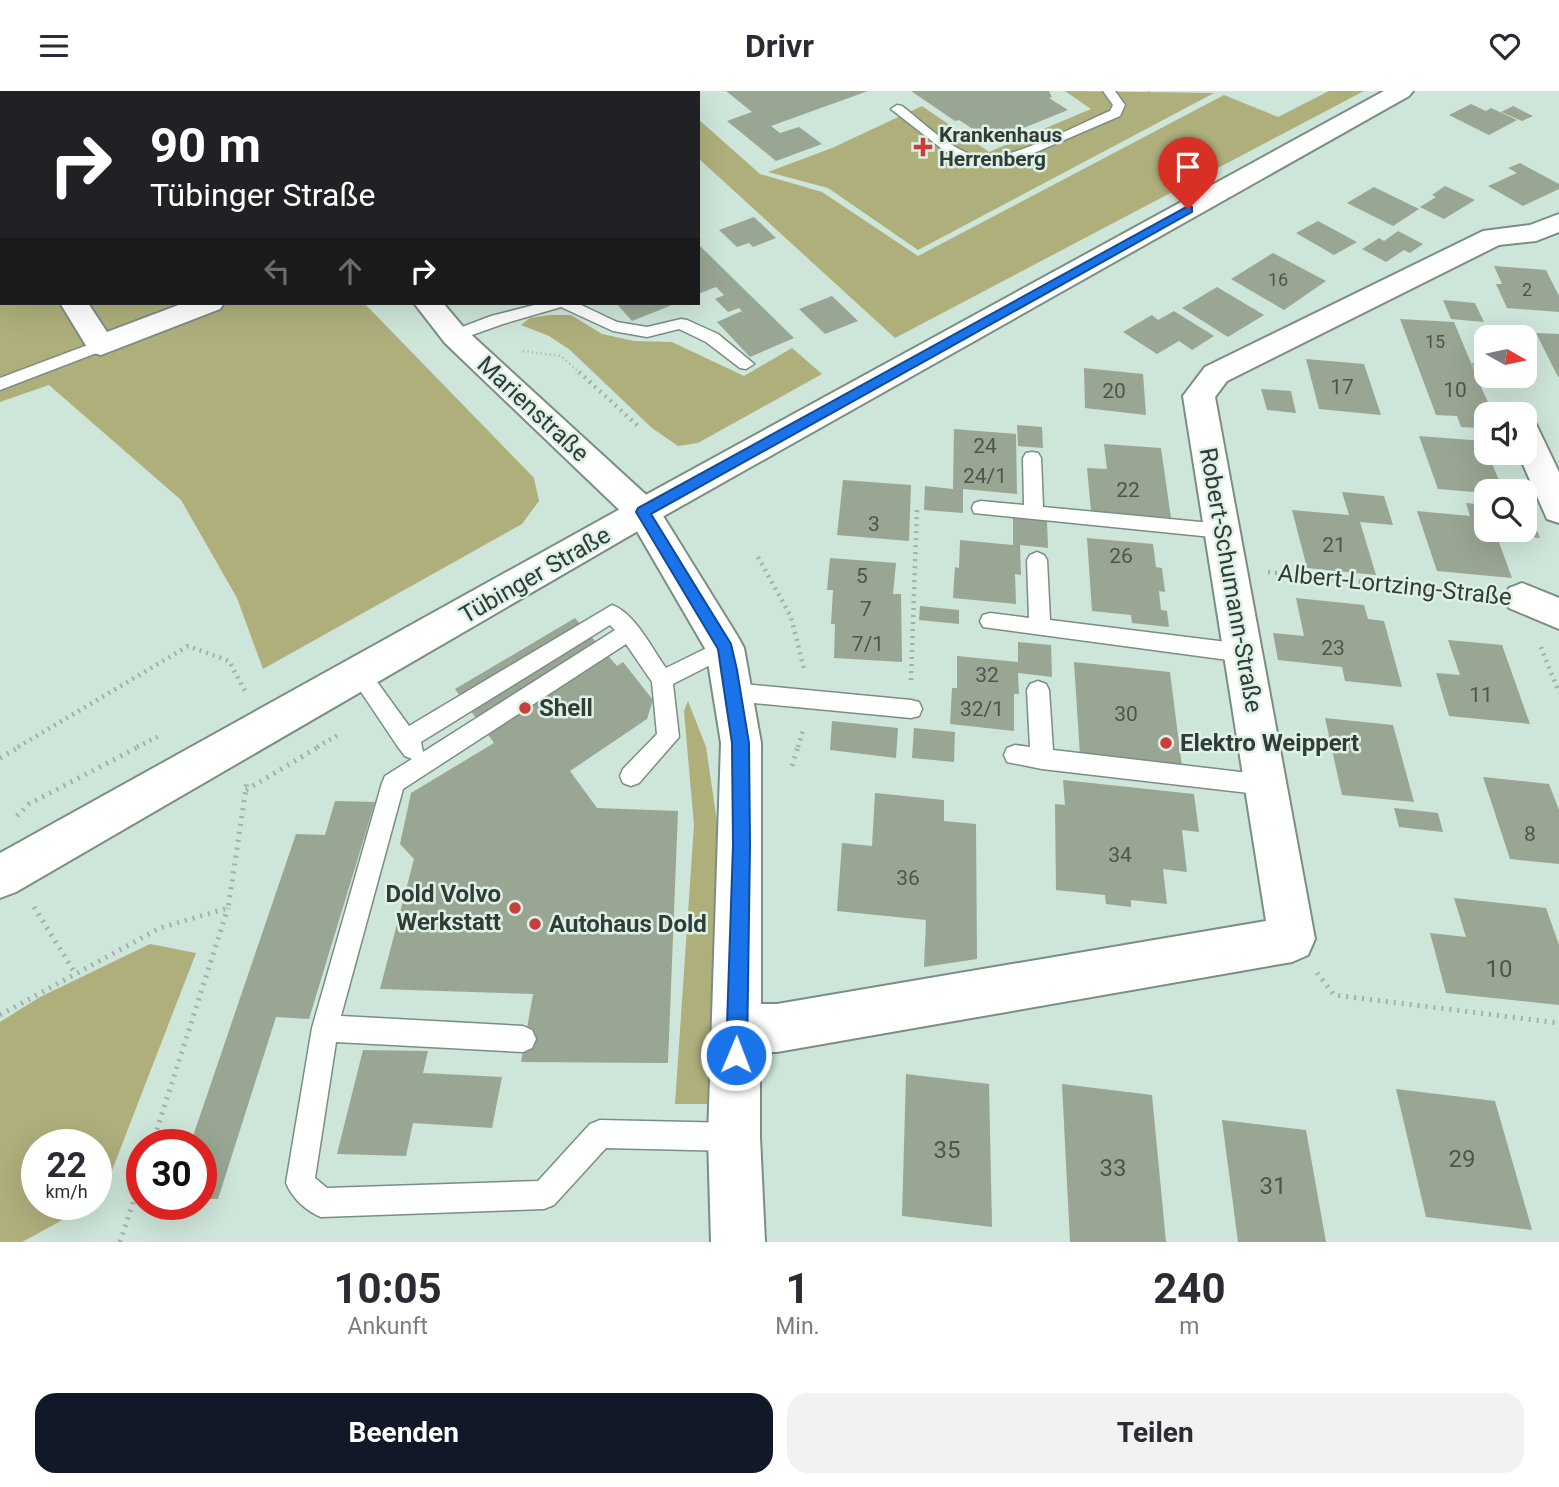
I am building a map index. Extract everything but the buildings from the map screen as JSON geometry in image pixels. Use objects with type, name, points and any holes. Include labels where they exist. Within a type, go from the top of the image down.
[{"type":"street","name":"Tübinger Straße","points":[[0,877],[643,512],[1401,91]]},
{"type":"street","name":"Robert-Schumann-Straße","points":[[1292,939],[1199,396],[1216,373],[1493,237],[1551,233]]},
{"type":"street","points":[[75,305],[102,345],[205,305]]},
{"type":"street","name":"Marienstraße","points":[[430,305],[455,336],[643,512],[729,670]]},
{"type":"street","points":[[1537,460],[1559,510]]},
{"type":"street","name":"Albert-Lortzing-Straße","points":[[1522,598],[1559,614]]},
{"type":"street","points":[[729,670],[741,756],[734,1137],[738,1242]]},
{"type":"street","points":[[737,1028],[776,1028],[1292,939]]},
{"type":"lane","points":[[897,109],[962,155],[983,162],[1005,159],[1115,113],[1119,105],[1109,91]]},
{"type":"lane","points":[[455,336],[497,320],[552,305]]},
{"type":"lane","points":[[569,305],[612,326],[647,332],[681,324],[712,338],[746,364]]},
{"type":"lane","points":[[0,384],[102,345]]},
{"type":"lane","points":[[1032,458],[1034,513]]},
{"type":"lane","points":[[981,508],[1034,513],[1225,550]]},
{"type":"lane","points":[[1037,560],[1040,628]]},
{"type":"lane","points":[[406,740],[612,613],[629,632],[662,680],[668,737],[631,776]]},
{"type":"lane","points":[[990,621],[1243,653]]},
{"type":"lane","points":[[629,632],[393,783],[326,1028],[300,1183],[321,1203],[544,1195],[600,1134],[734,1137]]},
{"type":"lane","points":[[662,680],[729,670],[805,700],[911,709]]},
{"type":"lane","points":[[360,674],[425,763]]},
{"type":"lane","points":[[1038,690],[1042,759]]},
{"type":"lane","points":[[1015,755],[1266,785]]},
{"type":"lane","points":[[326,1028],[523,1039]]},
{"type":"path","points":[[537,353],[561,356],[638,426]]},
{"type":"path","points":[[911,709],[917,508]]},
{"type":"path","name":"Albert-Lortzing-Straße","points":[[1225,550],[1522,598]]},
{"type":"path","points":[[758,557],[792,617],[806,677],[804,725],[792,766]]},
{"type":"path","points":[[0,758],[188,646],[229,660],[245,691]]},
{"type":"path","points":[[245,791],[383,707]]},
{"type":"path","points":[[157,1129],[228,908],[254,734]]},
{"type":"path","points":[[0,1015],[160,928],[228,908]]},
{"type":"path","points":[[1292,939],[1334,995],[1559,1023]]},
{"type":"path","points":[[120,1242],[127,1220]]},
{"type":"green space","points":[[1065,91],[1214,93],[918,250],[828,188],[768,172],[832,148],[922,106],[989,152],[1091,109]]},
{"type":"green space","points":[[1329,91],[1364,91],[895,338],[700,160],[700,121],[760,174],[822,192],[918,256],[1224,95],[1278,117]]},
{"type":"green space","points":[[0,305],[366,305],[534,478],[539,501],[522,524],[263,669],[237,598],[181,500],[49,385],[0,402]]},
{"type":"green space","points":[[571,315],[602,334],[634,341],[672,342],[744,376],[792,348],[822,374],[698,443],[678,446],[652,428],[570,350],[549,336],[521,325],[530,318]]},
{"type":"green space","points":[[688,701],[706,747],[719,835],[708,1104],[675,1104],[694,825],[684,711]]},
{"type":"green space","points":[[150,944],[196,953],[112,1171],[112,1129],[21,1129],[21,1220],[63,1220],[22,1242],[0,1242],[0,1022],[40,997]]},
{"type":"place","name":"Krankenhaus Herrenberg","points":[[923,147]]},
{"type":"place","name":"Shell","points":[[525,708]]},
{"type":"place","name":"Elektro Weippert","points":[[1166,743]]},
{"type":"place","name":"Dold Volvo Werkstatt","points":[[515,908]]},
{"type":"place","name":"Autohaus Dold","points":[[535,924]]},
{"type":"route","points":[[736,1055],[741,743],[729,670],[725,648],[643,512],[1188,209]]}]
